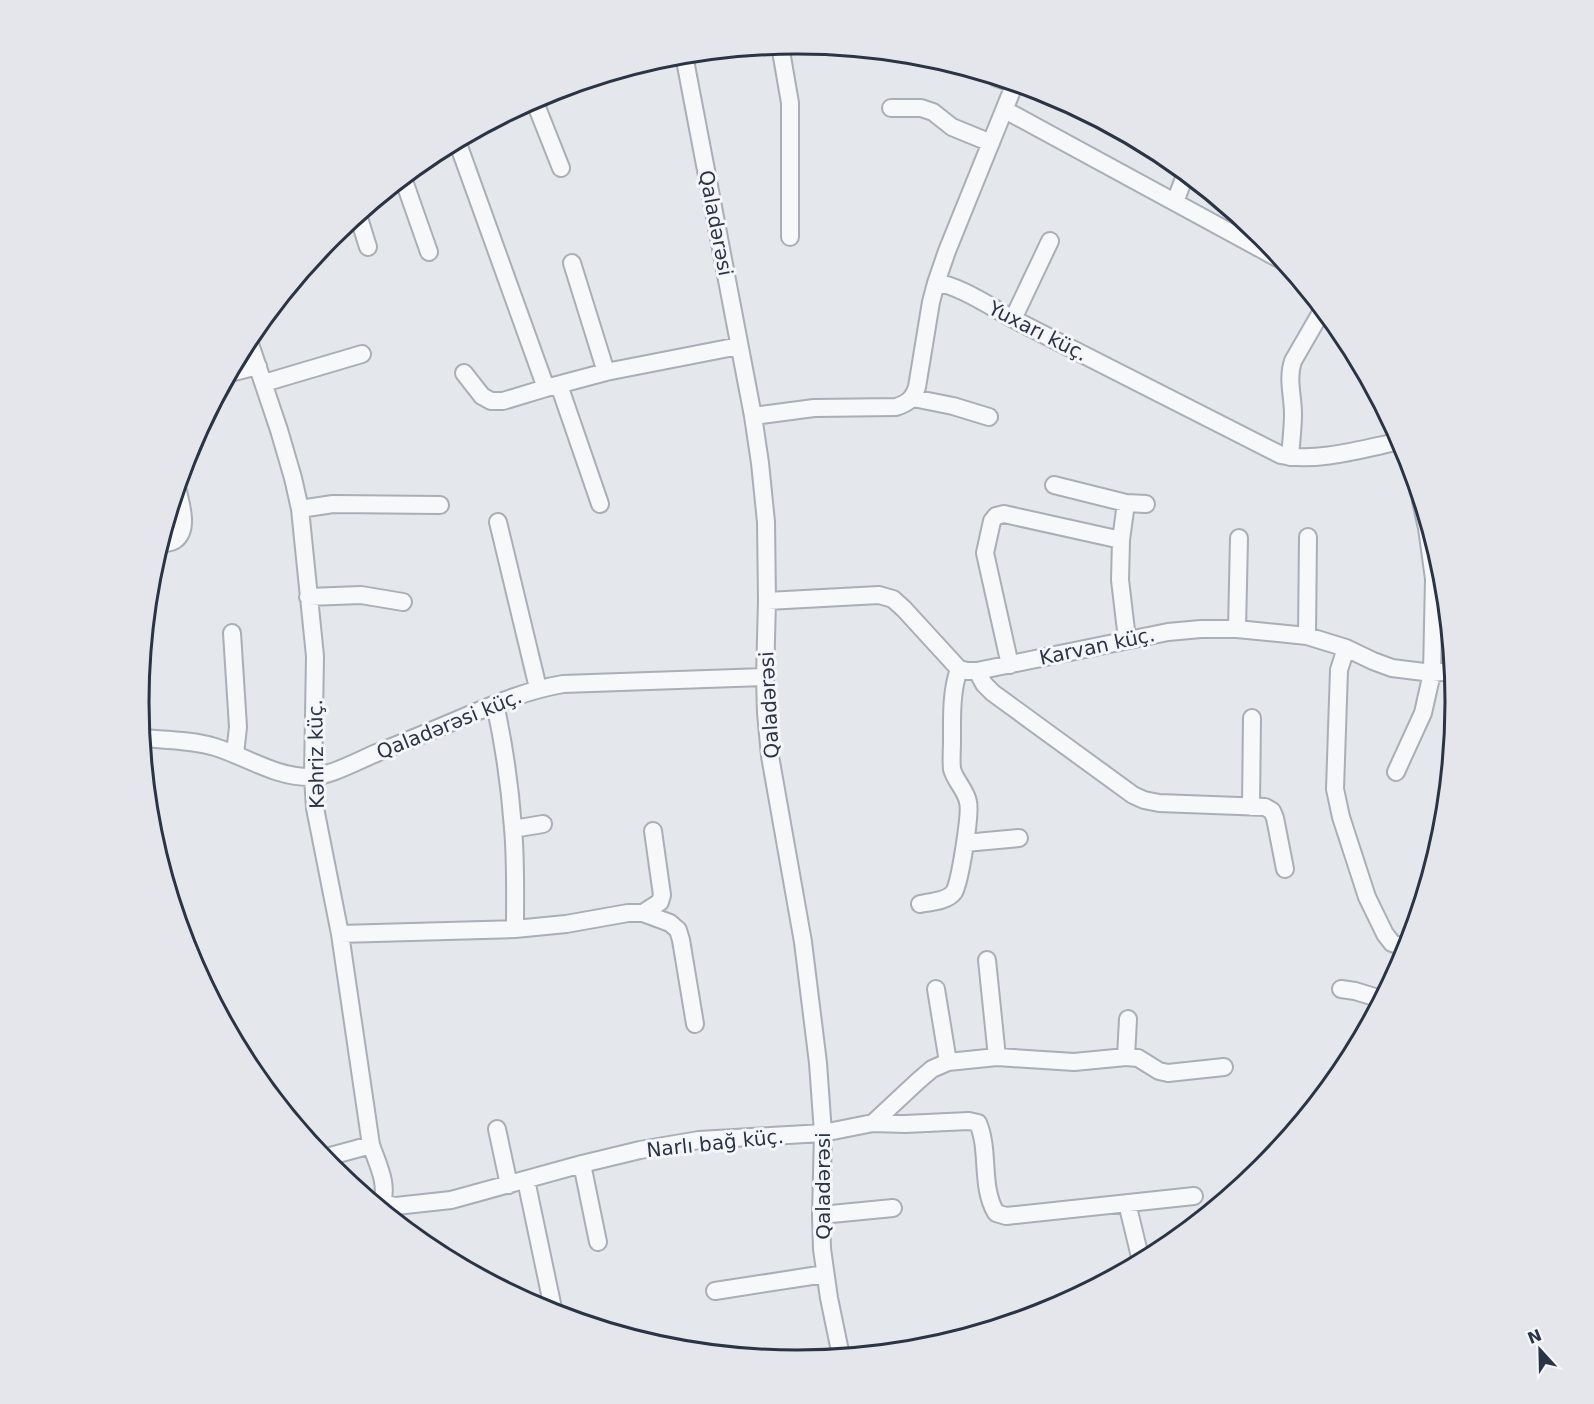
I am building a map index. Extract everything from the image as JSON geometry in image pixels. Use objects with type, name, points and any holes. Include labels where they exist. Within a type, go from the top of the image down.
[{"type":"street","points":[[782,54],[790,103],[790,237]]},
{"type":"street","name":"Qaladərəsi","points":[[686,64],[760,463],[766,522],[766,713],[770,756],[803,942],[818,1063],[823,1133],[821,1215],[825,1274],[840,1349]]},
{"type":"street","points":[[753,416],[814,408],[896,407],[913,398],[936,283],[1012,91]]},
{"type":"street","points":[[538,108],[561,168]]},
{"type":"street","points":[[891,108],[921,108],[933,111],[952,127],[991,143]]},
{"type":"street","points":[[1005,110],[1258,247]]},
{"type":"street","points":[[460,149],[600,504]]},
{"type":"street","points":[[1175,202],[1183,182]]},
{"type":"street","points":[[406,186],[429,252]]},
{"type":"street","points":[[361,224],[368,247]]},
{"type":"street","points":[[1013,319],[1050,241]]},
{"type":"street","points":[[572,263],[606,372]]},
{"type":"street","name":"Yuxarı küç.","points":[[936,283],[956,288],[1281,455],[1290,457],[1331,454],[1391,443]]},
{"type":"street","points":[[1290,457],[1293,413],[1291,369],[1293,361],[1318,318]]},
{"type":"street","points":[[464,373],[482,396],[491,401],[503,401],[606,372],[739,346]]},
{"type":"street","name":"Kəhriz küç.","points":[[253,351],[293,478],[300,509],[315,656],[313,777],[318,826],[340,934],[371,1145],[385,1189],[382,1199]]},
{"type":"street","points":[[264,383],[362,354]]},
{"type":"street","points":[[240,371],[258,366]]},
{"type":"street","points":[[913,398],[953,406],[989,417]]},
{"type":"street","points":[[1054,485],[1126,503],[1146,504]]},
{"type":"street","points":[[1126,503],[1119,579],[1127,639]]},
{"type":"street","points":[[169,543],[173,542],[181,534],[183,523],[180,504]]},
{"type":"street","points":[[300,509],[333,504],[440,505]]},
{"type":"street","points":[[1010,665],[985,553],[992,521],[996,516],[1004,514],[1121,540]]},
{"type":"street","points":[[498,522],[538,688]]},
{"type":"street","points":[[1307,636],[1308,537]]},
{"type":"street","points":[[1237,629],[1239,538]]},
{"type":"street","points":[[1396,772],[1423,713],[1432,673],[1434,582]]},
{"type":"street","points":[[308,597],[362,595],[404,602]]},
{"type":"street","points":[[767,601],[879,596],[893,599],[959,669],[954,682],[952,703],[952,767],[955,778],[968,800],[969,814],[965,843],[954,892],[947,898],[920,904]]},
{"type":"street","name":"Karvan küç.","points":[[959,669],[976,671],[1010,665],[1168,632],[1237,629],[1307,636],[1346,648],[1392,668],[1432,673],[1444,672]]},
{"type":"street","points":[[232,633],[238,727],[235,754]]},
{"type":"street","points":[[1346,648],[1339,670],[1335,789],[1341,817],[1367,897],[1385,934],[1392,943],[1398,945]]},
{"type":"street","points":[[976,671],[993,693],[1132,795],[1159,803],[1265,807],[1272,811],[1285,869]]},
{"type":"street","name":"Qaladərəsi küç.","points":[[150,739],[212,746],[277,772],[313,777],[341,768],[538,688],[563,684],[765,677]]},
{"type":"street","points":[[495,704],[509,780],[513,829],[515,929]]},
{"type":"street","points":[[1251,807],[1252,718]]},
{"type":"street","points":[[513,829],[543,824]]},
{"type":"street","points":[[643,913],[660,902],[662,894],[653,831]]},
{"type":"street","points":[[965,843],[1019,838]]},
{"type":"street","points":[[340,934],[515,929],[566,924],[628,913],[643,913],[670,923],[678,930],[695,1024]]},
{"type":"street","points":[[987,960],[997,1057]]},
{"type":"street","points":[[936,989],[948,1062]]},
{"type":"street","points":[[1341,989],[1374,997]]},
{"type":"street","points":[[1126,1057],[1128,1019]]},
{"type":"street","points":[[873,1123],[932,1069],[948,1062],[997,1057],[1074,1062],[1126,1057],[1138,1058],[1159,1071],[1168,1073],[1224,1067]]},
{"type":"street","name":"Narlı bağ küç.","points":[[390,1206],[451,1200],[582,1164],[640,1150],[699,1140],[823,1133],[873,1123],[969,1121],[978,1123],[983,1134],[989,1202],[996,1213],[1006,1216],[1194,1196]]},
{"type":"street","points":[[497,1129],[509,1185]]},
{"type":"street","points":[[334,1155],[371,1145]]},
{"type":"street","points":[[582,1164],[598,1242]]},
{"type":"street","points":[[526,1180],[552,1302]]},
{"type":"street","points":[[1127,1203],[1139,1252]]},
{"type":"street","points":[[821,1215],[893,1208]]},
{"type":"street","points":[[715,1291],[825,1274]]}]
